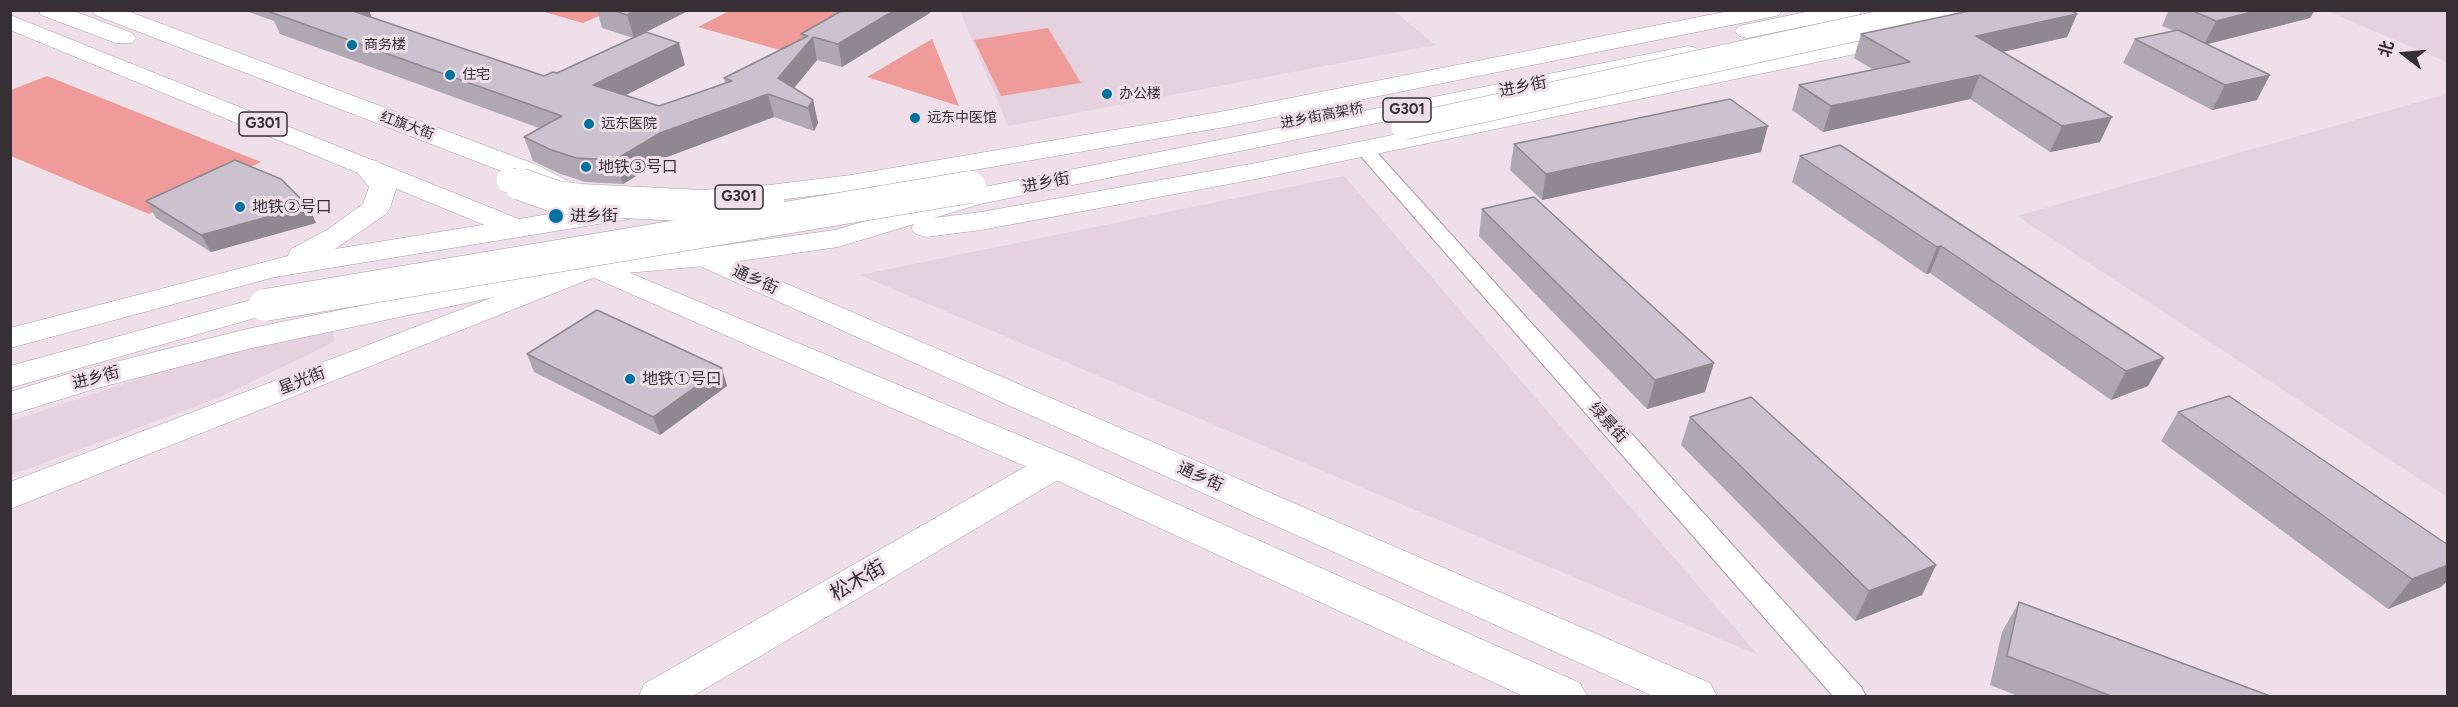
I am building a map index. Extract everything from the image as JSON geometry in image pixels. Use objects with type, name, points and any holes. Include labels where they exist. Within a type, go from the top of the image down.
[{"type":"main road","points":[[49,10],[557,197],[638,204],[703,206],[818,198]]},
{"type":"main road","name":"红旗大街","points":[[103,10],[527,171],[604,213],[704,257]]},
{"type":"main road","points":[[850,183],[955,156],[1314,94],[1697,10]]},
{"type":"main road","name":"进乡街","points":[[10,338],[273,268],[604,213],[850,183],[1225,119],[1715,15],[1771,10]]},
{"type":"main road","name":"进乡街高架桥","points":[[968,181],[1801,10]]},
{"type":"main road","name":"进乡街","points":[[10,404],[83,381],[247,339],[594,267],[704,257],[838,238],[974,197],[1753,40],[1845,16]]},
{"type":"main road","name":"进乡街高架桥","points":[[968,181],[1845,16]]},
{"type":"main road","points":[[838,238],[981,221],[1365,150],[1786,63],[1878,42],[1950,18]]},
{"type":"main road","points":[[1026,212],[1213,167],[1950,18]]},
{"type":"main road","name":"G301","points":[[10,22],[514,227],[594,267]]},
{"type":"main road","points":[[1753,40],[1786,63]]},
{"type":"main road","points":[[273,268],[337,236],[376,208],[383,186],[367,167]]},
{"type":"main road","points":[[10,355],[274,283],[818,198],[968,181]]},
{"type":"main road","name":"进乡街","points":[[10,377],[265,304],[968,181]]},
{"type":"main road","name":"通乡街","points":[[704,257],[1695,696]]},
{"type":"main road","points":[[594,267],[1056,465],[1565,696]]},
{"type":"street","name":"绿景街","points":[[1365,150],[1851,696]]},
{"type":"street","name":"星光街","points":[[10,496],[594,267]]},
{"type":"street","name":"松木街","points":[[659,696],[1056,465]]},
{"type":"shaded area","points":[[869,10],[798,55],[698,27],[729,11]]},
{"type":"shaded area","points":[[541,11],[610,11],[583,23]]},
{"type":"shaded area","points":[[960,11],[1394,11],[1435,45],[1008,126]]},
{"type":"shaded area","points":[[2327,11],[2447,11],[2447,62]]},
{"type":"shaded area","points":[[1048,28],[1081,83],[1001,96],[974,40]]},
{"type":"shaded area","points":[[932,39],[959,106],[867,77]]},
{"type":"shaded area","points":[[47,76],[261,162],[149,214],[11,156],[11,90]]},
{"type":"shaded area","points":[[2447,94],[2447,497],[2017,216]]},
{"type":"shaded area","points":[[1344,176],[1758,655],[860,275]]},
{"type":"shaded area","points":[[333,331],[334,342],[218,398],[11,475],[11,421],[181,365]]},
{"type":"building","points":[[273,10],[350,10],[544,76],[553,72],[557,73],[646,32],[679,43],[593,85],[659,106],[732,81],[724,78],[808,36],[801,34],[843,10],[895,10],[838,44],[813,37],[778,78],[813,100],[808,108],[768,94],[660,133],[615,160],[576,158],[524,137],[562,116],[270,12]]},
{"type":"building","points":[[613,10],[635,10],[627,15]]},
{"type":"building","points":[[1974,10],[2070,10],[2077,14],[1976,36],[2112,117],[2062,126],[1980,75],[1831,106],[1799,85],[1910,62],[1861,34]]},
{"type":"building","points":[[2191,10],[2260,10],[2216,21]]},
{"type":"building","points":[[2178,30],[2270,75],[2225,85],[2135,39]]},
{"type":"building","points":[[1730,99],[1768,126],[1546,174],[1514,144]]},
{"type":"building","points":[[1840,145],[2164,358],[2126,371],[1941,246],[1937,247],[1800,156]]},
{"type":"building","name":"地铁②号口","points":[[235,160],[281,179],[308,206],[201,235],[146,201]]},
{"type":"building","points":[[1534,197],[1714,363],[1655,380],[1482,209]]},
{"type":"building","name":"地铁①号口","points":[[597,310],[722,368],[653,417],[527,354]]},
{"type":"building","points":[[2229,396],[2448,545],[2448,565],[2412,579],[2178,412]]},
{"type":"building","points":[[1751,397],[1936,565],[1869,591],[1690,417]]},
{"type":"building","points":[[2019,602],[2270,696],[2111,696],[2007,656]]},
{"type":"place","name":"商务楼","points":[[352,45]]},
{"type":"place","name":"住宅","points":[[450,75]]},
{"type":"place","name":"办公楼","points":[[1107,94]]},
{"type":"place","name":"远东中医馆","points":[[915,118]]},
{"type":"place","name":"远东医院","points":[[589,124]]},
{"type":"place","name":"地铁③号口","points":[[586,167]]},
{"type":"place","name":"地铁②号口","points":[[240,207]]},
{"type":"place","name":"进乡街","points":[[556,216]]},
{"type":"place","name":"地铁①号口","points":[[630,379]]}]
